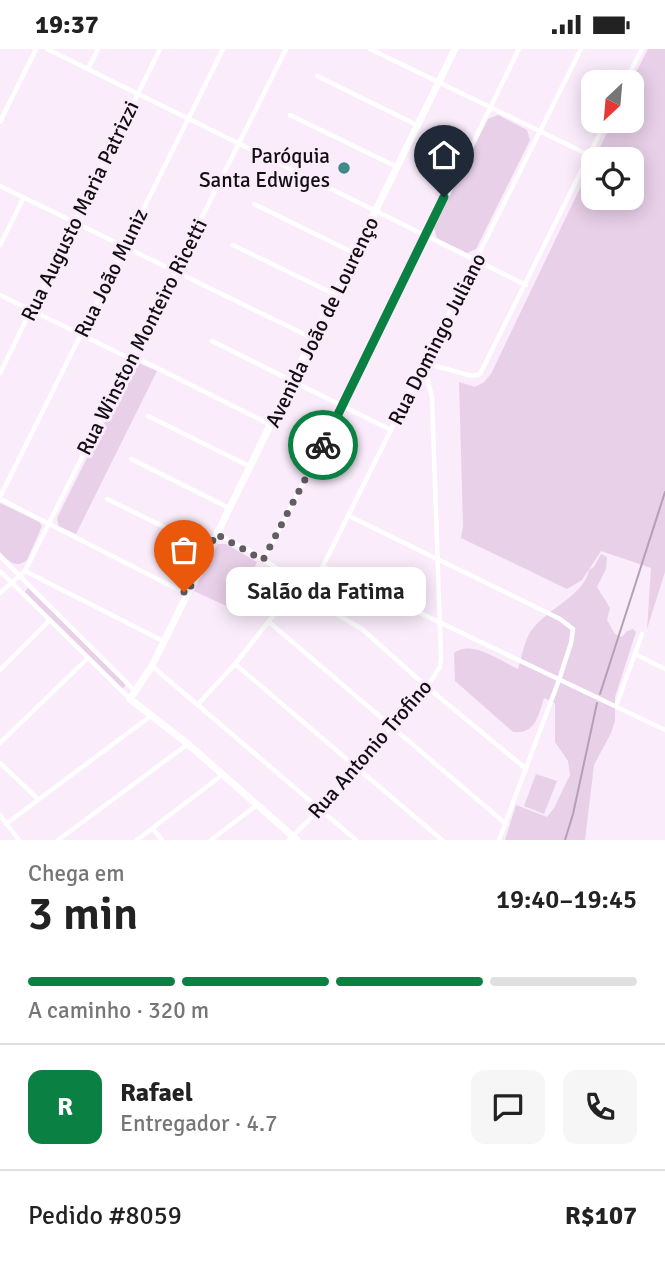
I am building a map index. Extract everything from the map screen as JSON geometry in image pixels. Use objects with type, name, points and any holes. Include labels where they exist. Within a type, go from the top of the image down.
[{"type":"street","points":[[0,122],[36,49]]},
{"type":"street","points":[[47,49],[526,285]]},
{"type":"street","points":[[88,69],[98,49]]},
{"type":"street","name":"Rua Augusto Maria Patrizzi","points":[[0,373],[160,49]]},
{"type":"street","name":"Rua João Muniz","points":[[0,498],[222,49]]},
{"type":"street","name":"Rua Winston Monteiro Ricetti","points":[[25,571],[286,49]]},
{"type":"street","points":[[370,49],[581,151]]},
{"type":"street","name":"Avenida João de Lourenço","points":[[133,696],[164,642],[455,49]]},
{"type":"street","points":[[263,560],[344,406],[519,49]]},
{"type":"street","name":"Rua Domingo Juliano","points":[[310,592],[581,49]]},
{"type":"street","points":[[631,70],[642,49]]},
{"type":"street","points":[[317,76],[418,125]]},
{"type":"street","points":[[290,115],[397,167]]},
{"type":"street","points":[[425,365],[472,376],[480,374],[581,172]]},
{"type":"street","points":[[0,186],[312,338]]},
{"type":"street","points":[[0,245],[23,197]]},
{"type":"street","points":[[254,204],[355,253]]},
{"type":"street","points":[[233,245],[334,294]]},
{"type":"street","points":[[0,295],[131,359],[137,358],[271,425]]},
{"type":"street","points":[[212,341],[391,430]]},
{"type":"street","name":"Rua Antonio Trofino","points":[[293,839],[427,687],[440,667],[432,397],[425,365]]},
{"type":"street","points":[[149,416],[250,467]]},
{"type":"street","points":[[131,459],[229,508]]},
{"type":"street","points":[[0,498],[187,594]]},
{"type":"street","points":[[107,499],[209,549]]},
{"type":"street","points":[[349,516],[561,619],[574,633],[499,840]]},
{"type":"street","points":[[216,534],[299,583],[310,592],[316,602],[362,629],[525,768]]},
{"type":"street","points":[[0,556],[133,696]]},
{"type":"street","points":[[324,567],[665,730]]},
{"type":"street","points":[[0,571],[88,658],[223,774],[293,839]]},
{"type":"street","points":[[0,593],[25,571],[164,642]]},
{"type":"street","points":[[198,704],[235,664],[299,583]]},
{"type":"street","points":[[0,670],[50,620]]},
{"type":"street","points":[[269,622],[506,824]]},
{"type":"street","points":[[616,706],[642,634]]},
{"type":"street","points":[[635,654],[665,669]]},
{"type":"street","points":[[0,743],[88,658]]},
{"type":"street","points":[[235,664],[442,840]]},
{"type":"street","points":[[152,666],[356,840]]},
{"type":"street","points":[[6,824],[153,714]]},
{"type":"street","points":[[58,840],[188,744]]},
{"type":"street","points":[[0,763],[38,799]]},
{"type":"street","points":[[137,840],[223,774]]},
{"type":"street","points":[[211,840],[257,805]]},
{"type":"street","points":[[0,815],[19,840]]},
{"type":"street","points":[[153,828],[162,840]]},
{"type":"shaded area","points":[[648,49],[665,49],[665,572],[647,629],[651,568],[601,551],[582,580],[567,589],[461,538],[463,526],[459,382],[475,387],[491,374],[581,186],[581,210],[644,210],[644,147],[600,147],[607,133],[644,133],[644,70],[637,70]]},
{"type":"shaded area","points":[[498,115],[527,130],[530,140],[476,249],[467,253],[437,238],[434,228],[488,119]]},
{"type":"shaded area","points":[[138,363],[157,371],[76,534],[59,526],[57,518],[133,366]]},
{"type":"shaded area","points":[[0,503],[42,526],[27,560],[23,563],[12,563],[0,552]]},
{"type":"shaded area","points":[[218,544],[226,544],[257,562],[250,578],[260,591],[240,608],[233,609],[194,591]]},
{"type":"shaded area","points":[[601,554],[607,557],[606,569],[597,587],[610,608],[607,620],[615,634],[622,637],[627,631],[633,629],[636,632],[615,697],[615,721],[594,765],[585,840],[505,840],[516,805],[547,817],[570,775],[568,761],[555,742],[555,703],[544,698],[535,723],[527,730],[513,732],[455,681],[454,653],[461,649],[477,650],[518,669],[531,631],[545,616],[573,595]]},
{"type":"shaded area","points":[[28,588],[125,683],[125,687],[122,688],[25,592]]},
{"type":"shaded area","points":[[536,774],[557,781],[544,814],[524,806]]},
{"type":"waterway","points":[[600,694],[665,492]]},
{"type":"waterway","points":[[565,840],[597,703]]},
{"type":"way so far","points":[[184,592],[187,594],[216,534],[263,560],[323,445]]},
{"type":"place","name":"Paróquia Santa Edwiges","points":[[344,168]]},
{"type":"place","name":"Salão da Fatima","points":[[184,592]]},
{"type":"route","points":[[323,445],[444,197]]}]
